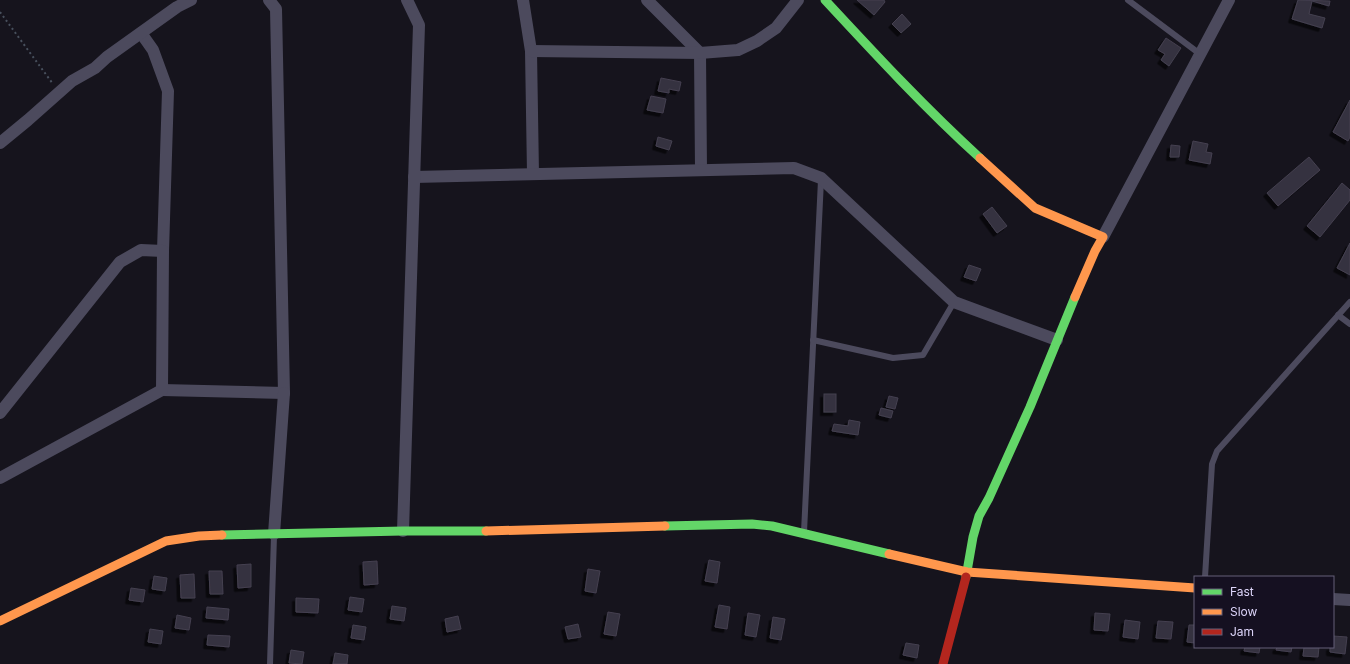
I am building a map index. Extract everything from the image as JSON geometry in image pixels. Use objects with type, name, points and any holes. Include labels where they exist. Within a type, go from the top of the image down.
[{"type":"street","points":[[0,143],[72,82],[94,68],[177,7],[192,0]]},
{"type":"street","points":[[269,0],[276,9],[284,393],[274,534]]},
{"type":"street","points":[[403,530],[419,26],[407,0]]},
{"type":"street","points":[[523,0],[531,51],[533,174]]},
{"type":"street","points":[[647,0],[700,53],[701,170]]},
{"type":"street","points":[[531,51],[700,53],[738,50],[757,41],[776,28],[798,0]]},
{"type":"street","points":[[825,0],[884,64],[953,133],[1035,208],[1103,236]]},
{"type":"street","points":[[943,664],[967,572],[973,537],[979,516],[989,498],[1027,414],[1057,340],[1103,236],[1229,0]]},
{"type":"street","points":[[141,33],[153,50],[168,91],[163,251],[162,390]]},
{"type":"street","points":[[414,177],[794,168],[821,178],[954,302],[1057,340]]},
{"type":"street","points":[[0,414],[120,262],[141,250],[163,251]]},
{"type":"street","points":[[0,478],[162,390],[284,393]]},
{"type":"street","points":[[0,622],[166,541],[199,536],[403,530],[476,531],[752,524],[772,526],[967,572],[1194,588]]},
{"type":"street","points":[[1334,598],[1350,600]]},
{"type":"lane","points":[[1128,0],[1200,54]]},
{"type":"lane","points":[[804,534],[821,178]]},
{"type":"lane","points":[[814,340],[893,358],[922,355],[954,302]]},
{"type":"lane","points":[[1205,576],[1212,464],[1217,450],[1350,302]]},
{"type":"lane","points":[[1338,315],[1350,324]]},
{"type":"lane","points":[[270,664],[274,534]]},
{"type":"path","points":[[0,12],[59,93]]},
{"type":"building","points":[[857,0],[884,0],[885,2],[874,15]]},
{"type":"building","points":[[1298,0],[1330,1],[1329,6],[1312,1],[1309,14],[1325,18],[1322,28],[1292,19]]},
{"type":"building","points":[[902,14],[911,24],[901,33],[892,24]]},
{"type":"building","points":[[1166,38],[1181,48],[1169,66],[1161,60],[1165,54],[1158,50]]},
{"type":"building","points":[[661,78],[681,82],[679,91],[669,89],[669,93],[658,91]]},
{"type":"building","points":[[651,96],[666,99],[663,113],[647,110]]},
{"type":"building","points":[[1350,100],[1350,137],[1348,141],[1333,132]]},
{"type":"building","points":[[658,137],[672,141],[669,150],[656,146]]},
{"type":"building","points":[[1193,141],[1208,144],[1206,152],[1212,153],[1210,164],[1189,160]]},
{"type":"building","points":[[1171,145],[1180,146],[1179,157],[1170,157]]},
{"type":"building","points":[[1309,157],[1320,170],[1278,206],[1267,193]]},
{"type":"building","points":[[1342,183],[1350,190],[1350,200],[1320,237],[1307,226]]},
{"type":"building","points":[[992,207],[1007,226],[997,233],[983,214]]},
{"type":"building","points":[[1350,243],[1350,275],[1337,268]]},
{"type":"building","points":[[969,265],[981,269],[976,281],[964,277]]},
{"type":"building","points":[[824,394],[836,394],[836,412],[824,412]]},
{"type":"building","points":[[889,396],[898,398],[895,409],[886,407]]},
{"type":"building","points":[[881,408],[893,411],[891,418],[879,415]]},
{"type":"building","points":[[849,420],[860,422],[858,435],[832,431],[834,424],[848,426]]},
{"type":"building","points":[[709,560],[720,562],[717,583],[705,581]]},
{"type":"building","points":[[377,561],[378,584],[364,585],[363,562]]},
{"type":"building","points":[[251,564],[251,587],[238,588],[237,565]]},
{"type":"building","points":[[588,569],[600,571],[596,593],[585,591]]},
{"type":"building","points":[[209,571],[222,571],[223,594],[210,594]]},
{"type":"building","points":[[194,574],[195,598],[181,598],[180,575]]},
{"type":"building","points":[[154,576],[167,578],[165,591],[152,589]]},
{"type":"building","points":[[131,588],[145,590],[143,602],[129,600]]},
{"type":"building","points":[[350,597],[364,599],[362,612],[348,610]]},
{"type":"building","points":[[296,598],[319,599],[318,613],[296,612]]},
{"type":"building","points":[[719,605],[730,607],[727,629],[715,627]]},
{"type":"building","points":[[392,606],[406,608],[404,621],[390,619]]},
{"type":"building","points":[[207,607],[229,609],[228,620],[206,618]]},
{"type":"building","points":[[608,612],[620,614],[616,636],[604,634]]},
{"type":"building","points":[[748,613],[760,615],[756,637],[745,635]]},
{"type":"building","points":[[1095,613],[1110,614],[1108,631],[1094,630]]},
{"type":"building","points":[[177,615],[191,618],[189,630],[175,628]]},
{"type":"building","points":[[458,616],[461,629],[447,632],[445,619]]},
{"type":"building","points":[[773,617],[785,619],[781,640],[770,638]]},
{"type":"building","points":[[1125,620],[1140,622],[1138,639],[1123,637]]},
{"type":"building","points":[[1158,621],[1173,622],[1171,639],[1156,638]]},
{"type":"building","points":[[578,624],[581,637],[568,639],[565,627]]},
{"type":"building","points":[[353,625],[366,627],[364,640],[351,638]]},
{"type":"building","points":[[1189,625],[1194,625],[1194,643],[1187,642]]},
{"type":"building","points":[[150,629],[163,631],[161,644],[148,642]]},
{"type":"building","points":[[208,635],[230,636],[229,647],[207,645]]},
{"type":"building","points":[[1334,636],[1347,637],[1345,654],[1330,652],[1330,648],[1334,648]]},
{"type":"building","points":[[906,643],[919,645],[917,658],[903,655]]},
{"type":"building","points":[[1245,648],[1260,648],[1259,653],[1244,651]]},
{"type":"building","points":[[1277,648],[1292,648],[1291,652],[1276,650]]},
{"type":"building","points":[[1304,648],[1319,648],[1318,657],[1303,656]]},
{"type":"building","points":[[291,650],[304,652],[302,664],[289,663]]},
{"type":"building","points":[[335,653],[348,655],[347,664],[333,664]]},
{"type":"traffic: fast","points":[[825,0],[920,100],[980,158]]},
{"type":"traffic: fast","points":[[966,577],[973,537],[979,516],[989,498],[1030,407],[1075,297]]},
{"type":"traffic: fast","points":[[665,526],[752,524],[772,526],[889,554]]},
{"type":"traffic: fast","points":[[222,535],[403,531],[486,531]]},
{"type":"traffic: slow","points":[[980,158],[1035,208],[1103,237],[1095,251],[1075,297]]},
{"type":"traffic: slow","points":[[486,531],[665,526]]},
{"type":"traffic: slow","points":[[0,621],[166,541],[199,536],[222,535]]},
{"type":"traffic: slow","points":[[889,554],[967,572],[1194,588]]},
{"type":"traffic: jam","points":[[943,664],[966,577]]}]
